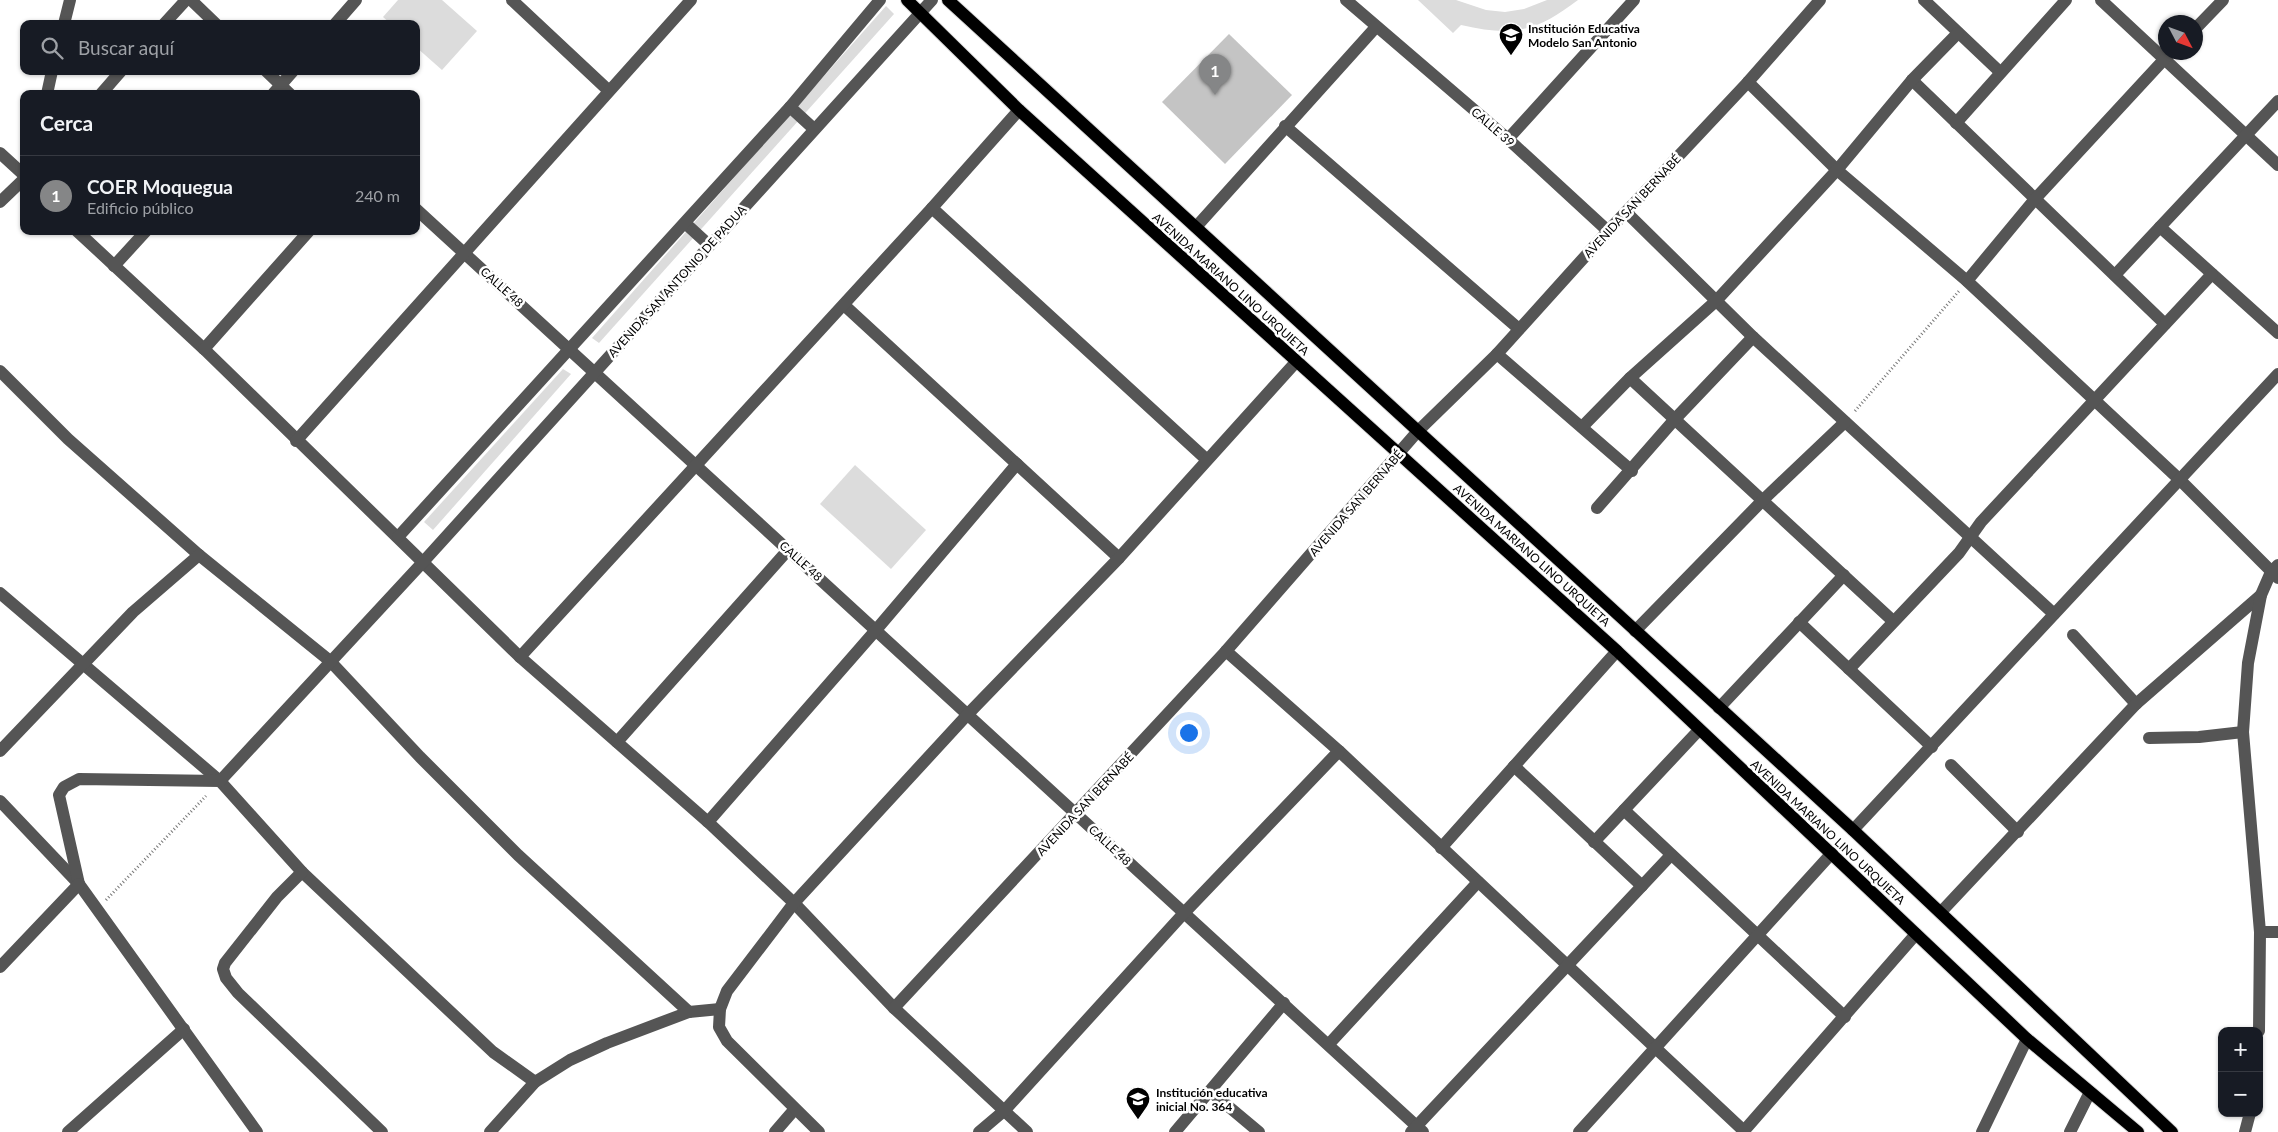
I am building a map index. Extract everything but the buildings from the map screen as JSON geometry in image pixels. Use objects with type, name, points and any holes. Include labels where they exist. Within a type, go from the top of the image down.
[{"type":"main road","name":"AVENIDA MARIANO LINO URQUIETA","points":[[907,0],[1019,110],[1617,650],[1698,730],[1832,853],[2027,1040],[2138,1132]]},
{"type":"main road","name":"AVENIDA MARIANO LINO URQUIETA","points":[[948,0],[1853,830],[2172,1132]]},
{"type":"street","points":[[65,20],[70,0]]},
{"type":"street","points":[[168,20],[186,0]]},
{"type":"street","points":[[191,0],[212,20]]},
{"type":"street","points":[[338,20],[356,0]]},
{"type":"street","points":[[512,0],[608,90]]},
{"type":"street","points":[[296,441],[690,0]]},
{"type":"street","points":[[398,537],[790,107],[880,0]]},
{"type":"street","name":"AVENIDA SAN ANTONIO DE PADUA","points":[[220,781],[424,562],[932,0]]},
{"type":"street","name":"CALLE 39","points":[[1346,0],[1508,140],[1608,231]]},
{"type":"street","points":[[1508,140],[1634,0]]},
{"type":"street","name":"AVENIDA SAN BERNABÉ","points":[[894,1008],[1226,650],[1401,454],[1418,431],[1497,354],[1608,231],[1748,82],[1820,0]]},
{"type":"street","points":[[1924,0],[2000,72]]},
{"type":"street","points":[[1956,123],[2066,0]]},
{"type":"street","points":[[2101,0],[2158,48]]},
{"type":"street","points":[[2203,20],[2222,0]]},
{"type":"street","points":[[1196,227],[1376,27]]},
{"type":"street","points":[[1582,426],[1630,378],[1716,301],[1837,170],[1912,80],[1958,32]]},
{"type":"street","points":[[1967,281],[2035,199],[2164,60]]},
{"type":"street","points":[[2172,60],[2278,165]]},
{"type":"street","points":[[48,90],[51,75]]},
{"type":"street","points":[[104,90],[118,75]]},
{"type":"street","points":[[269,75],[280,90]]},
{"type":"street","points":[[282,90],[291,75]]},
{"type":"street","points":[[1912,80],[2165,324]]},
{"type":"street","points":[[1748,82],[1837,170],[1967,281],[2276,572],[2260,595],[2136,704],[1941,912]]},
{"type":"street","points":[[2115,275],[2278,101]]},
{"type":"street","points":[[790,107],[814,129]]},
{"type":"street","points":[[520,657],[844,305],[1019,110]]},
{"type":"street","points":[[1285,126],[1519,329]]},
{"type":"street","points":[[0,153],[20,171]]},
{"type":"street","points":[[0,202],[20,183]]},
{"type":"street","points":[[932,208],[1206,459]]},
{"type":"street","points":[[1626,212],[1753,337],[2054,614]]},
{"type":"street","name":"CALLE 48","points":[[420,214],[1329,1044],[1417,1130]]},
{"type":"street","points":[[685,223],[709,245]]},
{"type":"street","points":[[2160,227],[2278,333]]},
{"type":"street","points":[[81,235],[204,349],[296,441],[424,562],[520,657],[708,822],[794,904],[894,1008],[1006,1110],[1027,1132]]},
{"type":"street","points":[[114,266],[142,235]]},
{"type":"street","points":[[204,349],[305,235]]},
{"type":"street","points":[[1849,668],[1959,553],[1981,522],[2212,274]]},
{"type":"street","points":[[844,305],[1119,558]]},
{"type":"street","points":[[1597,508],[1632,471],[1675,420],[1753,337]]},
{"type":"street","points":[[1497,354],[1632,471]]},
{"type":"street","points":[[819,1132],[794,1110],[727,1041],[719,1027],[720,1009],[727,991],[794,904],[968,714],[1119,558],[1206,459],[1296,362]]},
{"type":"street","points":[[0,371],[68,439],[199,555],[330,661],[420,757],[518,855],[689,1012]]},
{"type":"street","points":[[1853,830],[2278,374]]},
{"type":"street","points":[[1630,378],[1894,621]]},
{"type":"street","points":[[1635,631],[1763,500],[1845,422]]},
{"type":"street","points":[[708,822],[876,630],[1017,464]]},
{"type":"street","points":[[617,742],[788,550]]},
{"type":"street","points":[[0,751],[133,612],[199,555]]},
{"type":"street","points":[[1719,708],[1844,575]]},
{"type":"street","points":[[0,593],[220,781],[302,872],[493,1052],[535,1082]]},
{"type":"street","points":[[2259,1027],[2260,932],[2242,732],[2248,663],[2260,595]]},
{"type":"street","points":[[1799,622],[1932,747]]},
{"type":"street","points":[[2073,635],[2136,704]]},
{"type":"street","points":[[1226,650],[1339,752],[1656,1047],[1744,1132],[1916,934]]},
{"type":"street","points":[[1441,848],[1617,650]]},
{"type":"street","points":[[1594,842],[1698,730]]},
{"type":"street","points":[[2149,738],[2199,737],[2242,732]]},
{"type":"street","points":[[979,1132],[1006,1110],[1184,913],[1339,752]]},
{"type":"street","points":[[1951,765],[2018,832]]},
{"type":"street","points":[[1514,766],[1642,886]]},
{"type":"street","points":[[79,884],[59,795],[64,788],[79,779],[220,781]]},
{"type":"street","points":[[0,801],[79,884],[184,1028],[251,1130]]},
{"type":"street","points":[[1624,810],[1758,933],[1845,1017]]},
{"type":"street","points":[[1579,1132],[1832,853]]},
{"type":"street","points":[[1417,1130],[1567,965],[1671,855]]},
{"type":"street","points":[[302,872],[277,897],[225,963],[224,973],[238,993],[270,1026],[382,1132]]},
{"type":"street","points":[[1329,1044],[1478,882]]},
{"type":"street","points":[[0,967],[79,884]]},
{"type":"street","points":[[2260,932],[2278,932]]},
{"type":"street","points":[[1175,1132],[1284,1003]]},
{"type":"street","points":[[490,1132],[535,1082],[570,1060],[607,1043],[689,1012],[720,1009]]},
{"type":"street","points":[[68,1132],[184,1028]]},
{"type":"street","points":[[1982,1132],[2027,1040]]},
{"type":"street","points":[[1210,1091],[1259,1132]]},
{"type":"street","points":[[2070,1132],[2090,1092]]},
{"type":"street","points":[[775,1132],[794,1110]]},
{"type":"street","points":[[2245,1132],[2249,1117]]},
{"type":"path","points":[[1845,422],[1944,310],[1967,281]]},
{"type":"path","points":[[97,909],[220,781]]},
{"type":"shaded area","points":[[398,0],[442,0],[477,31],[442,70],[420,51],[420,20],[386,20],[383,17]]},
{"type":"shaded area","points":[[1418,0],[1456,0],[1486,10],[1505,12],[1524,9],[1547,0],[1578,0],[1549,19],[1523,29],[1495,31],[1461,25],[1453,33]]},
{"type":"shaded area","points":[[886,6],[894,14],[599,343],[592,338]]},
{"type":"shaded area","points":[[563,369],[571,374],[433,530],[424,522]]},
{"type":"shaded area","points":[[855,465],[926,530],[891,569],[820,504]]},
{"type":"place","name":"Institución Educativa Modelo San Antonio","points":[[1511,56]]},
{"type":"place","name":"COER Moquegua","points":[[1215,95]]},
{"type":"place","name":"Institución educativa inicial No. 364","points":[[1138,1120]]}]
